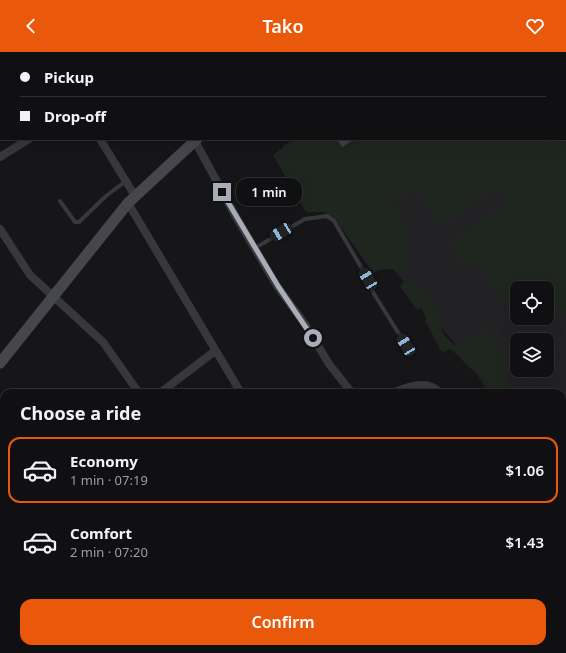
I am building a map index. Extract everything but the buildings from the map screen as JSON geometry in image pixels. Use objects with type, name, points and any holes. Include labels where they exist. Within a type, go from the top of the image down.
[{"type":"street","points":[[0,157],[27,140]]},
{"type":"street","points":[[101,140],[126,181],[131,199],[215,350],[239,389]]},
{"type":"street","points":[[0,363],[131,199],[196,140],[255,248],[329,364],[349,389]]},
{"type":"street","points":[[0,229],[30,275],[103,342],[136,389]]},
{"type":"street","points":[[165,389],[215,350]]},
{"type":"street","points":[[401,389],[405,387],[424,385],[435,389]]},
{"type":"lane","points":[[60,201],[75,222],[78,222],[106,196],[126,181]]},
{"type":"lane","points":[[255,248],[305,219],[327,216],[334,221],[368,279],[374,294],[406,345]]},
{"type":"shaded area","points":[[292,140],[566,140],[566,389],[486,389],[470,362],[389,264],[374,273],[282,147]]},
{"type":"shaded area","points":[[294,140],[336,140],[342,149],[356,140],[566,140],[566,314],[554,317],[554,281],[510,281],[510,310],[474,263],[465,268],[449,243],[507,202],[495,187],[442,227],[416,190],[390,201],[403,220],[406,267],[401,271],[393,269],[370,269],[340,224],[325,212],[306,212],[273,155]]},
{"type":"shaded area","points":[[406,279],[431,297],[444,335],[454,345],[465,343],[487,329],[510,362],[510,364],[503,367],[514,389],[490,389],[482,376],[473,371],[454,352],[450,349],[442,353],[425,320],[427,319],[421,308],[417,310],[400,286]]},
{"type":"shaded area","points":[[521,325],[535,325],[525,330]]},
{"type":"route","points":[[222,192],[278,286],[313,338]]}]
